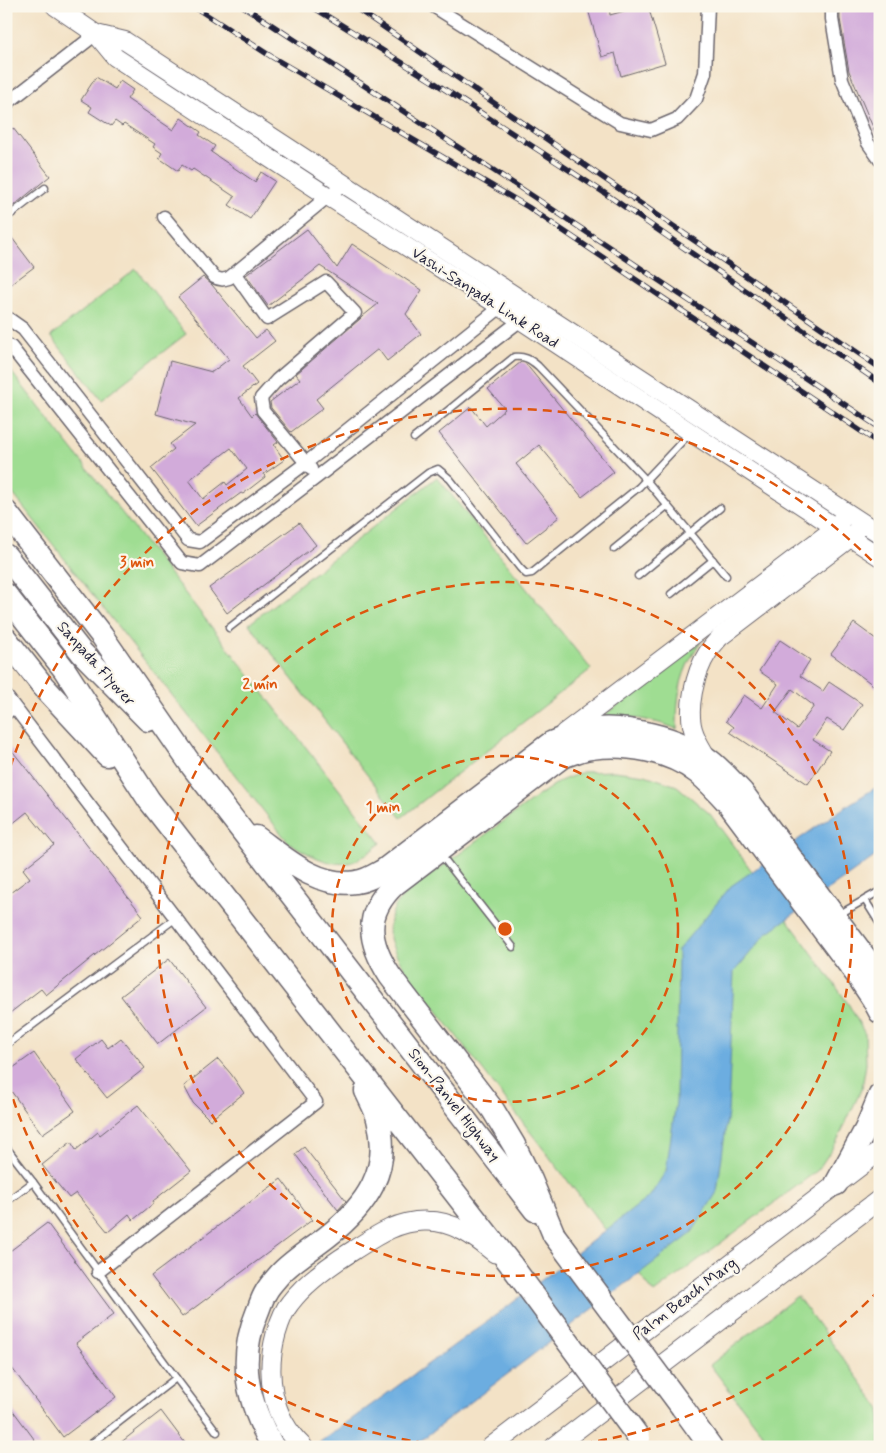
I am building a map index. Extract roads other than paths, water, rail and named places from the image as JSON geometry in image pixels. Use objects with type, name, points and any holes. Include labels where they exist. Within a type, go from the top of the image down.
[{"type":"highway","points":[[6,512],[102,636],[192,766]]},
{"type":"highway","name":"Sanpada Flyover","points":[[6,556],[82,653],[192,766]]},
{"type":"highway","name":"Sanpada Flyover","points":[[6,595],[64,669],[148,800]]},
{"type":"highway","points":[[6,639],[43,686],[148,800],[512,1266],[643,1442]]},
{"type":"highway","points":[[554,1234],[514,1145],[493,1110],[390,976],[376,949],[373,923],[374,912],[378,904],[395,884],[439,851],[556,750],[569,735],[588,730],[609,729],[646,733],[674,740],[708,759],[728,776],[735,798],[765,839],[824,912],[880,974]]},
{"type":"highway","points":[[239,826],[317,878],[330,882],[345,883],[371,878],[384,870],[556,750],[609,747],[643,750],[668,756],[697,772],[715,788],[735,798]]},
{"type":"highway","name":"Sion-Panvel Highway","points":[[192,766],[554,1234],[711,1447]]},
{"type":"highway","points":[[824,912],[857,974],[880,1012]]},
{"type":"highway","points":[[273,1447],[260,1425],[250,1393],[246,1359],[251,1328],[266,1292],[282,1273],[330,1234],[356,1209],[376,1180],[381,1163],[382,1143],[378,1118],[353,1062]]},
{"type":"highway","points":[[836,1184],[866,1129],[880,1095]]},
{"type":"main road","name":"Vashi-Sanpada Link Road","points":[[55,6],[96,34],[115,57],[329,197],[508,302],[534,309],[880,534]]},
{"type":"main road","name":"Vashi-Sanpada Link Road","points":[[96,34],[125,41],[343,184],[508,302],[520,320],[880,557]]},
{"type":"main road","points":[[556,750],[835,528],[847,512]]},
{"type":"main road","points":[[708,759],[694,734],[691,715],[693,690],[699,669],[708,652],[720,637],[850,538],[862,522]]},
{"type":"main road","name":"Palm Beach Marg","points":[[491,1447],[880,1151]]},
{"type":"main road","points":[[554,1447],[880,1199]]},
{"type":"main road","points":[[859,1215],[880,1208]]},
{"type":"main road","points":[[302,1447],[294,1439],[280,1416],[271,1384],[270,1363],[279,1324],[288,1304],[304,1287],[348,1253],[372,1238],[392,1227],[411,1222],[429,1221],[449,1224],[472,1234],[512,1266]]},
{"type":"street","points":[[433,6],[620,124],[651,130],[677,119],[696,99],[704,73],[708,6]]},
{"type":"street","points":[[832,6],[832,18],[842,79],[868,143],[880,160]]},
{"type":"street","points":[[6,104],[96,34]]},
{"type":"street","points":[[164,217],[214,277],[224,280],[235,274],[343,184]]},
{"type":"street","points":[[235,274],[266,320],[326,282],[355,313],[277,380],[261,398],[263,411],[317,477]]},
{"type":"street","points":[[6,318],[23,329],[188,540],[200,542],[306,463],[508,302]]},
{"type":"street","points":[[6,344],[11,347],[182,563],[200,566],[534,309]]},
{"type":"street","points":[[6,696],[11,713],[176,918],[316,1102],[98,1272]]},
{"type":"lane","points":[[6,218],[45,188]]},
{"type":"lane","points":[[414,438],[514,357],[522,356],[538,366],[646,480],[726,576]]},
{"type":"lane","points":[[229,628],[428,473],[438,469],[450,479],[520,568],[526,574],[532,573],[646,480],[690,433]]},
{"type":"lane","points":[[614,549],[667,506]]},
{"type":"lane","points":[[638,576],[720,508]]},
{"type":"lane","points":[[670,594],[713,560]]},
{"type":"lane","points":[[439,851],[512,947]]},
{"type":"lane","points":[[824,912],[865,900],[880,891]]},
{"type":"lane","points":[[865,900],[880,924]]},
{"type":"lane","points":[[6,1045],[176,918]]},
{"type":"lane","points":[[6,1147],[217,1432]]},
{"type":"lane","points":[[6,1202],[33,1182]]},
{"type":"lane","points":[[87,1447],[176,1378]]},
{"type":"water","points":[[880,785],[880,853],[767,933],[734,972],[728,1112],[717,1192],[691,1234],[412,1447],[313,1447],[507,1307],[650,1196],[666,1171],[676,1102],[678,950],[731,886]]},
{"type":"railway","points":[[193,6],[272,57],[528,207],[880,444]]},
{"type":"railway","points":[[243,6],[880,428]]},
{"type":"railway","points":[[311,6],[435,83],[603,192],[880,383]]},
{"type":"railway","points":[[353,6],[880,368]]}]
